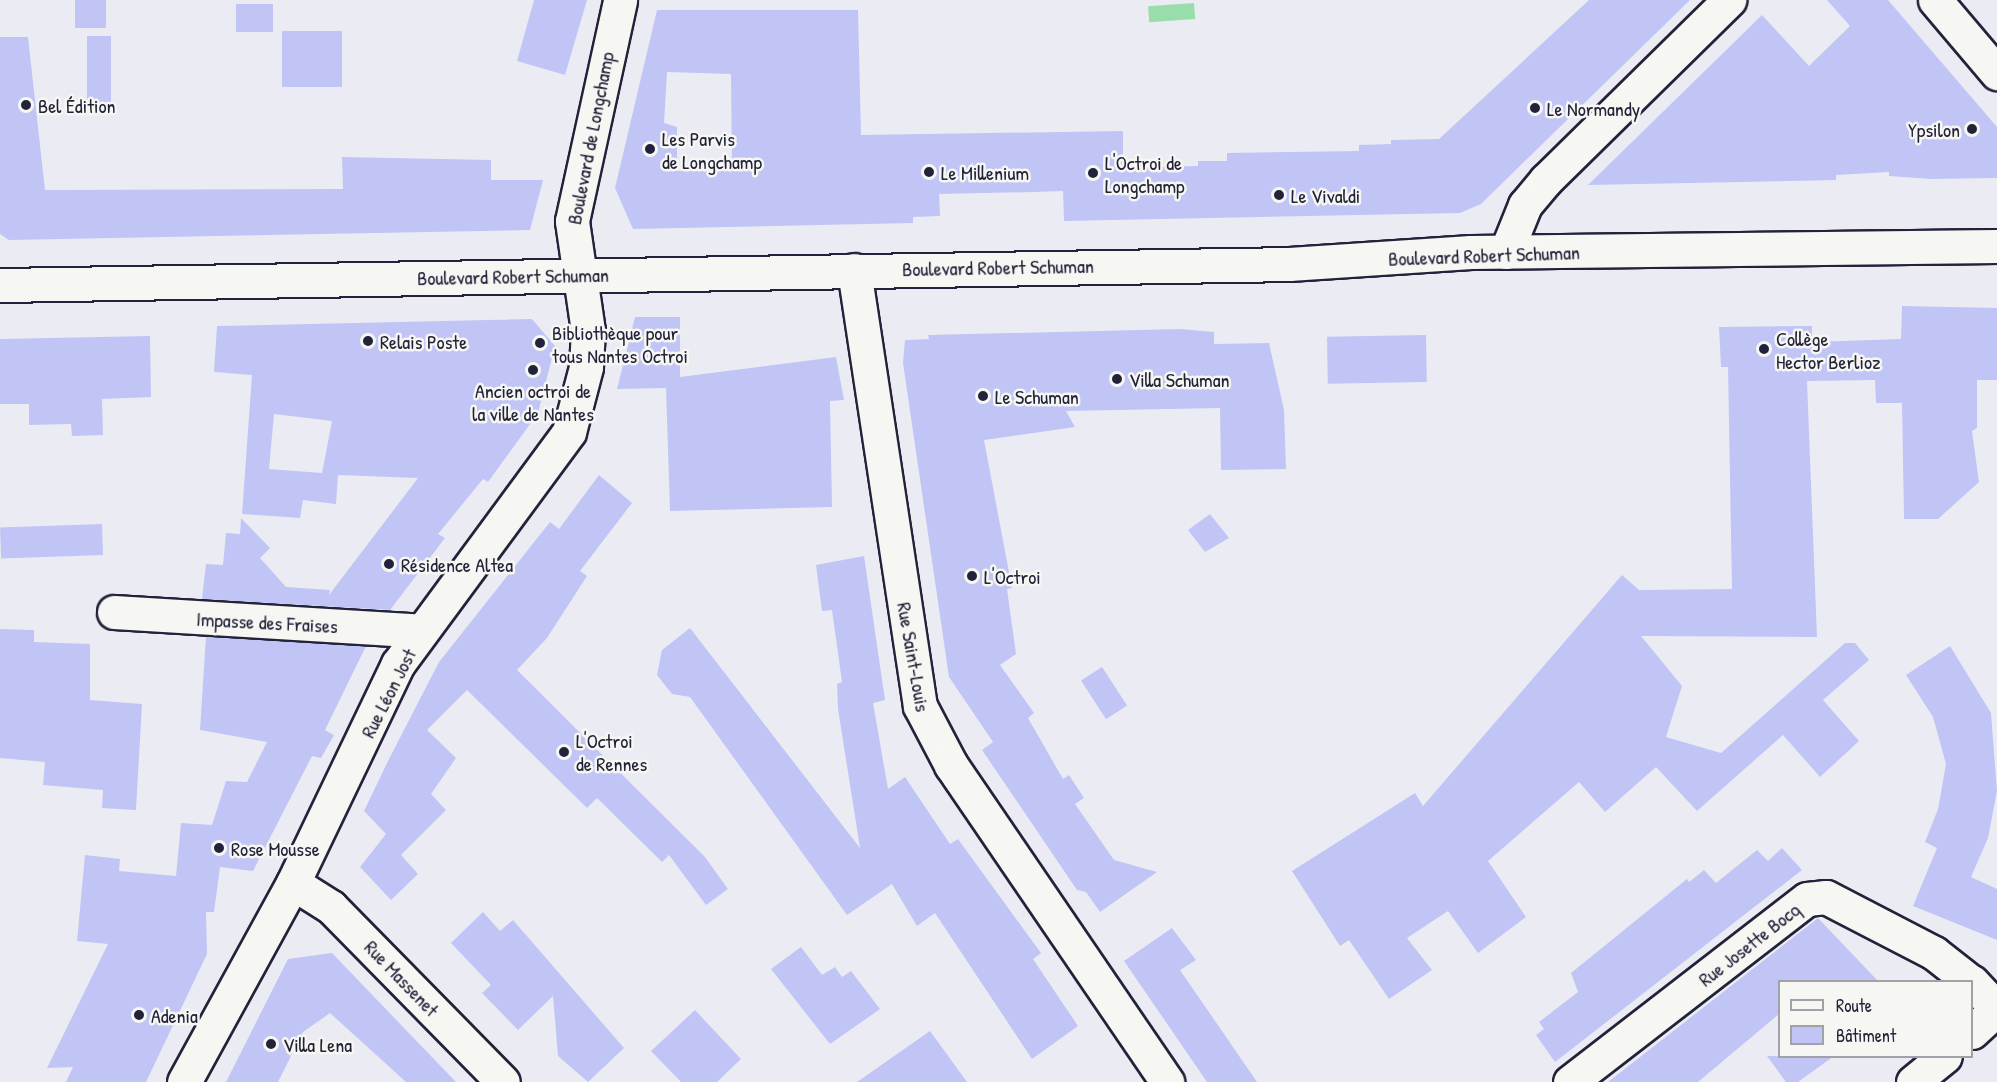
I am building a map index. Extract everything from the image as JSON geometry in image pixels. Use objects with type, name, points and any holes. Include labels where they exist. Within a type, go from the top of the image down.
[{"type":"street","name":"Boulevard de Longchamp","points":[[579,278],[572,221],[620,0]]},
{"type":"street","points":[[1506,252],[1525,205],[1546,180],[1729,0]]},
{"type":"street","points":[[1935,0],[1997,73]]},
{"type":"street","name":"Boulevard Robert Schuman","points":[[0,285],[579,278],[854,270],[1289,264],[1506,252],[1997,246]]},
{"type":"street","name":"Rue Saint-Louis","points":[[854,270],[920,706],[951,765],[1167,1082]]},
{"type":"street","name":"Rue Léon Jost","points":[[184,1082],[293,883],[386,688],[421,631],[568,432],[586,367],[588,331],[579,278]]},
{"type":"street","name":"Impasse des Fraises","points":[[114,612],[421,631]]},
{"type":"street","name":"Rue Massenet","points":[[293,883],[332,907],[502,1082]]},
{"type":"street","name":"Rue Josette Bocq","points":[[1570,1082],[1807,899],[1826,897],[1934,953],[1968,980]]},
{"type":"street","name":"Rue Josette Bocq","points":[[1973,984],[1997,1009],[1973,1030]]},
{"type":"street","points":[[1913,1082],[1943,1058]]},
{"type":"green space","points":[[1194,3],[1195,19],[1149,22],[1148,6]]},
{"type":"building","points":[[75,0],[106,0],[106,28],[75,28]]},
{"type":"building","points":[[534,0],[587,0],[565,75],[517,61]]},
{"type":"building","points":[[1589,0],[1690,0],[1481,204],[1460,213],[1064,221],[1063,191],[939,194],[940,216],[913,217],[913,223],[633,229],[615,188],[657,10],[858,10],[861,135],[1123,131],[1123,168],[1198,166],[1198,161],[1227,161],[1227,153],[1359,151],[1359,145],[1391,144],[1391,140],[1439,139]],"holes":[[[667,72],[731,74],[732,171],[677,171],[677,127],[664,123]]]},
{"type":"building","points":[[1827,0],[1888,0],[1997,127],[1997,178],[1931,179],[1889,176],[1889,172],[1836,175],[1836,180],[1588,185],[1762,15],[1809,66],[1850,26]]},
{"type":"building","points":[[236,4],[273,4],[273,32],[236,32]]},
{"type":"building","points":[[282,31],[342,31],[342,87],[282,87]]},
{"type":"building","points":[[87,36],[111,36],[111,114],[87,114]]},
{"type":"building","points":[[0,37],[28,37],[45,190],[343,189],[342,157],[491,160],[491,180],[543,180],[530,230],[9,240],[0,234]]},
{"type":"building","points":[[1902,306],[1997,308],[1997,380],[1977,380],[1977,428],[1972,431],[1979,482],[1938,519],[1904,519],[1902,403],[1876,403],[1875,380],[1807,381],[1817,637],[1641,636],[1682,686],[1666,737],[1721,753],[1845,643],[1855,643],[1869,660],[1823,700],[1859,741],[1820,777],[1783,735],[1697,811],[1656,767],[1605,812],[1579,782],[1488,861],[1526,917],[1478,953],[1448,911],[1407,938],[1432,970],[1389,999],[1349,940],[1340,946],[1292,871],[1415,793],[1423,806],[1622,575],[1639,590],[1732,589],[1728,367],[1721,367],[1719,327],[1812,326],[1812,342],[1901,339]]},
{"type":"building","points":[[635,317],[680,317],[680,377],[836,357],[844,400],[830,401],[832,507],[670,511],[666,388],[617,389]]},
{"type":"building","points":[[532,319],[555,346],[538,413],[488,482],[483,479],[438,534],[445,538],[390,610],[202,599],[206,564],[223,565],[226,533],[240,534],[241,518],[270,548],[260,558],[286,587],[330,590],[329,595],[418,478],[338,475],[336,504],[303,500],[300,518],[242,514],[252,375],[214,372],[217,326]],"holes":[[[274,414],[332,421],[322,473],[269,469]]]},
{"type":"building","points":[[1180,329],[1214,332],[1214,344],[1269,343],[1284,410],[1286,469],[1221,470],[1220,408],[1066,411],[1075,427],[984,440],[1012,588],[1007,589],[1016,654],[1000,665],[1034,713],[1028,718],[1063,779],[1069,775],[1084,798],[1075,804],[1114,860],[1157,872],[1100,912],[1086,892],[1077,890],[982,750],[993,742],[949,677],[903,363],[905,340],[929,339],[928,335]]},
{"type":"building","points":[[1426,335],[1427,382],[1328,384],[1327,337]]},
{"type":"building","points":[[150,336],[151,397],[102,399],[103,435],[72,436],[71,424],[29,425],[29,404],[0,404],[0,339]]},
{"type":"building","points":[[599,475],[632,503],[580,571],[587,576],[547,638],[517,670],[705,857],[728,889],[706,905],[669,855],[662,862],[597,798],[587,808],[467,690],[427,730],[456,758],[431,794],[446,810],[401,855],[418,874],[391,900],[360,867],[386,834],[364,811],[388,761],[439,662],[550,522],[559,529]]},
{"type":"building","points":[[1210,514],[1229,538],[1205,552],[1188,530]]},
{"type":"building","points":[[102,524],[103,555],[1,559],[0,528]]},
{"type":"building","points":[[864,556],[885,700],[873,703],[888,789],[905,777],[950,844],[958,839],[1041,953],[1033,959],[1078,1026],[1032,1059],[935,913],[917,926],[892,884],[847,915],[690,697],[672,694],[657,675],[662,650],[690,628],[860,848],[838,709],[837,684],[842,682],[832,610],[822,611],[816,565]]},
{"type":"building","points":[[0,629],[34,630],[34,642],[90,644],[90,700],[142,704],[136,810],[102,808],[103,790],[43,785],[45,762],[0,758]]},
{"type":"building","points":[[206,636],[366,646],[325,730],[334,735],[321,758],[312,756],[253,871],[220,867],[214,912],[206,912],[207,954],[146,1082],[66,1082],[73,1067],[47,1068],[108,944],[77,941],[85,855],[120,859],[119,871],[176,876],[181,823],[212,825],[226,781],[247,782],[267,742],[200,730]]},
{"type":"building","points":[[1950,646],[1991,713],[1997,791],[1988,838],[1971,877],[1997,889],[1997,940],[1913,906],[1937,848],[1925,842],[1938,809],[1946,764],[1933,717],[1906,675]]},
{"type":"building","points":[[1102,667],[1127,706],[1106,719],[1081,681]]},
{"type":"building","points":[[1782,848],[1802,870],[1555,1062],[1536,1035],[1544,1029],[1539,1022],[1578,992],[1571,973],[1687,879],[1689,882],[1704,870],[1716,883],[1757,850],[1768,861]]},
{"type":"building","points":[[483,912],[500,931],[513,920],[624,1048],[588,1082],[558,1056],[553,996],[518,1030],[482,993],[491,985],[451,943]]},
{"type":"building","points":[[1818,918],[1877,980],[1778,980],[1778,1015],[1698,1082],[1608,1082]]},
{"type":"building","points":[[1172,928],[1196,960],[1180,970],[1257,1082],[1207,1082],[1124,961]]},
{"type":"building","points":[[801,947],[822,975],[835,967],[842,977],[851,971],[880,1009],[830,1044],[771,969]]},
{"type":"building","points":[[332,953],[456,1082],[406,1082],[330,1013],[303,1032],[278,1082],[226,1082],[288,959]]},
{"type":"building","points":[[695,1010],[741,1059],[717,1082],[681,1082],[651,1051]]},
{"type":"building","points":[[930,1031],[967,1082],[857,1082]]},
{"type":"building","points":[[1767,1056],[1831,1058],[1798,1082],[1786,1082]]},
{"type":"place","name":"Bel Édition","points":[[26,105]]},
{"type":"place","name":"Le Normandy","points":[[1535,108]]},
{"type":"place","name":"Ypsilon","points":[[1972,129]]},
{"type":"place","name":"Les Parvis de Longchamp","points":[[650,149]]},
{"type":"place","name":"Le Millenium","points":[[929,172]]},
{"type":"place","name":"L'Octroi de Longchamp","points":[[1093,173]]},
{"type":"place","name":"Le Vivaldi","points":[[1279,195]]},
{"type":"place","name":"Relais Poste","points":[[368,341]]},
{"type":"place","name":"Bibliothèque pour tous Nantes Octroi","points":[[540,343]]},
{"type":"place","name":"Collège Hector Berlioz","points":[[1764,349]]},
{"type":"place","name":"Ancien octroi de la ville de Nantes","points":[[533,370]]},
{"type":"place","name":"Villa Schuman","points":[[1117,379]]},
{"type":"place","name":"Le Schuman","points":[[983,396]]},
{"type":"place","name":"Résidence Altea","points":[[389,564]]},
{"type":"place","name":"L'Octroi","points":[[972,576]]},
{"type":"place","name":"L'Octroi de Rennes","points":[[564,752]]},
{"type":"place","name":"Rose Mousse","points":[[219,848]]},
{"type":"place","name":"Adenia","points":[[139,1015]]},
{"type":"place","name":"Villa Lena","points":[[271,1044]]}]
